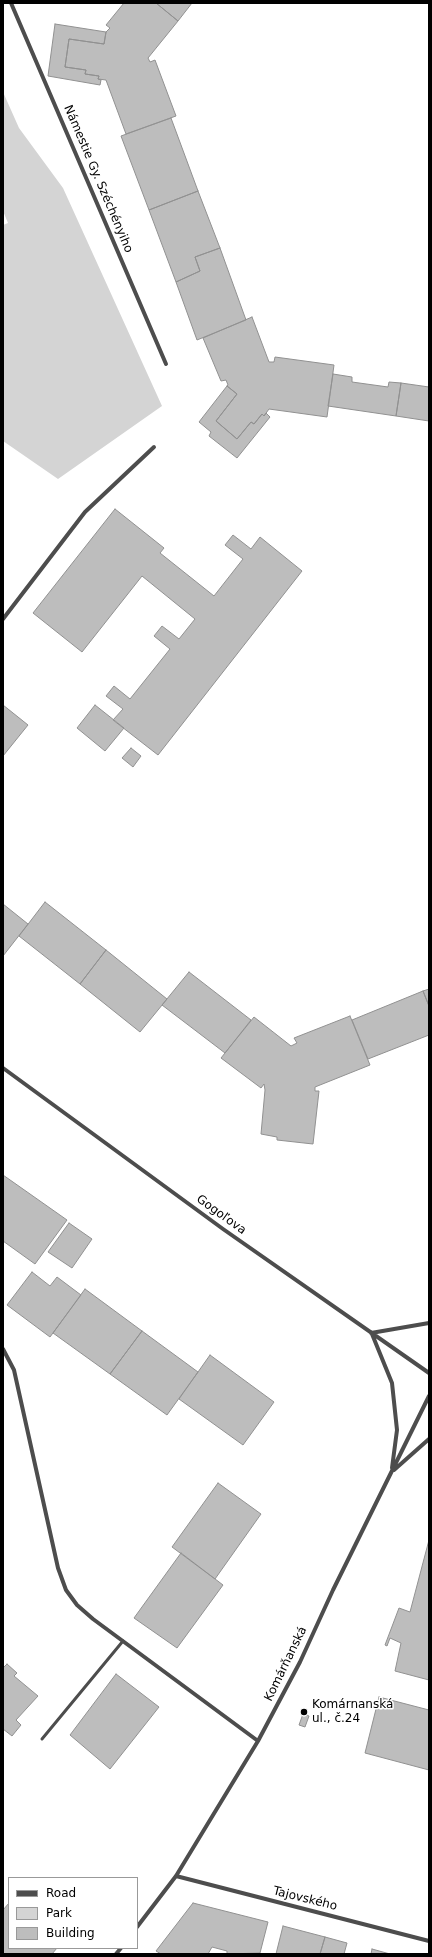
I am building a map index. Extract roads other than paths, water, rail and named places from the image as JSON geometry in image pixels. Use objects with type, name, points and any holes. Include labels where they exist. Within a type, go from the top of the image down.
[{"type":"street","name":"Námestie Gy. Széchényiho","points":[[11,3],[166,364]]},
{"type":"street","points":[[3,619],[85,512],[154,447]]},
{"type":"street","name":"Gogoľova","points":[[3,1068],[223,1229],[429,1374]]},
{"type":"street","points":[[392,1471],[397,1430],[392,1383],[371,1333],[429,1323]]},
{"type":"street","points":[[3,1349],[14,1370],[58,1568],[66,1590],[77,1605],[123,1641],[258,1740]]},
{"type":"street","name":"Komárňanská","points":[[138,1926],[176,1876],[258,1740],[300,1662],[429,1396]]},
{"type":"street","points":[[392,1471],[429,1439]]},
{"type":"street","name":"Tajovského","points":[[176,1876],[429,1941]]},
{"type":"lane","points":[[42,1739],[123,1641]]},
{"type":"place","name":"Komárnanská ul., č.24","points":[[304,1712]]}]
